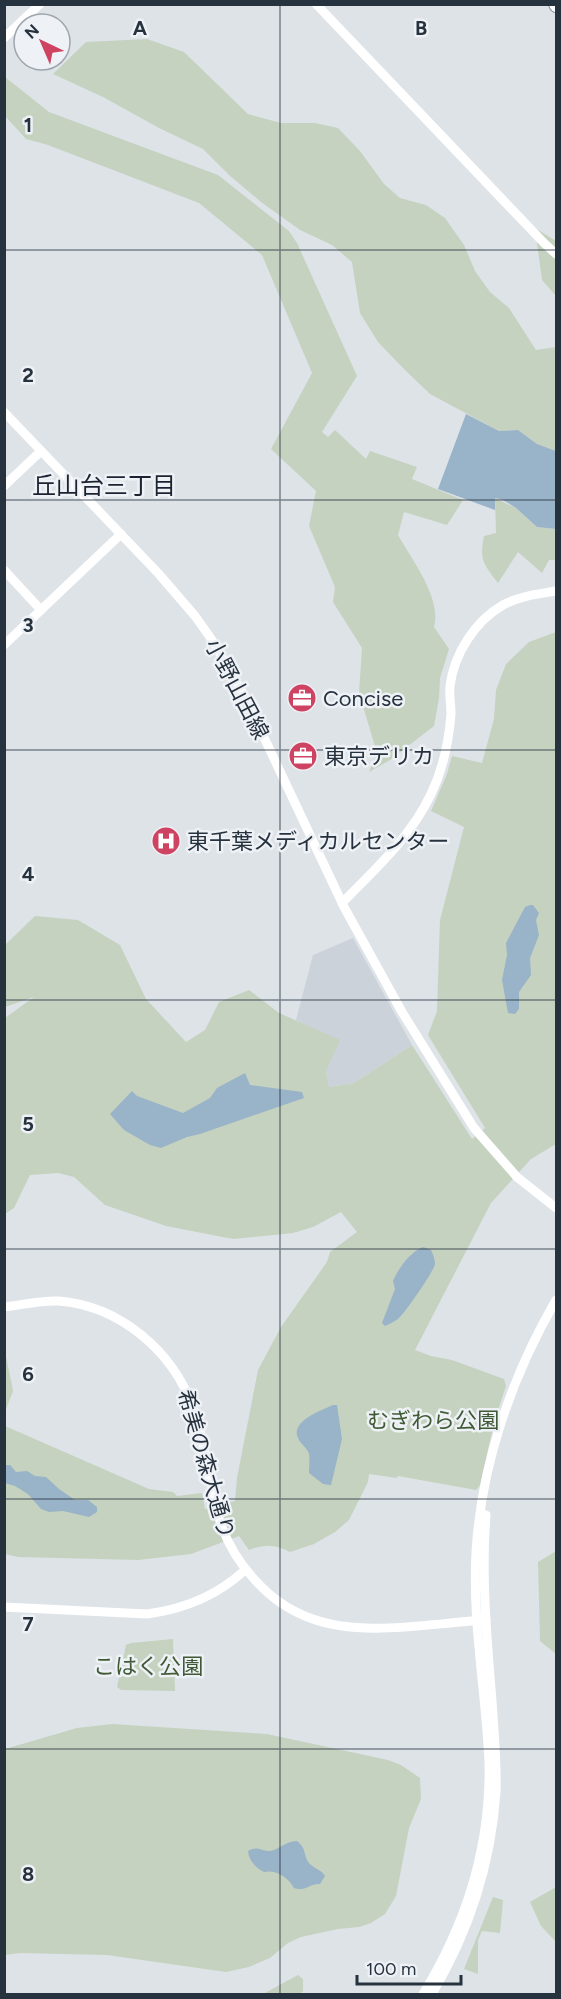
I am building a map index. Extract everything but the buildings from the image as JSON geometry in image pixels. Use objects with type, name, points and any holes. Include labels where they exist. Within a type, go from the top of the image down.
[{"type":"street","points":[[4,38],[40,4]]},
{"type":"street","points":[[316,4],[556,254]]},
{"type":"street","name":"小野山田線","points":[[4,412],[121,534],[195,616],[228,665],[247,701],[342,903],[387,986],[474,1128],[517,1177],[556,1208]]},
{"type":"street","points":[[4,486],[41,451]]},
{"type":"street","points":[[4,645],[121,534]]},
{"type":"street","points":[[4,570],[41,610]]},
{"type":"street","points":[[342,903],[398,846],[416,822],[432,793],[445,751],[451,714],[452,673],[471,633],[504,604],[556,591]]},
{"type":"street","points":[[432,1995],[473,1909],[483,1876],[492,1830],[496,1791],[496,1758],[476,1555],[482,1501],[499,1428],[512,1390],[531,1345],[556,1300]]},
{"type":"street","name":"希美の森大通り","points":[[4,1307],[48,1301],[78,1304],[102,1312],[129,1326],[153,1344],[180,1378],[194,1410],[219,1524],[229,1546],[245,1570],[262,1588],[287,1608],[311,1619],[339,1626],[371,1628],[482,1620]]},
{"type":"street","points":[[4,1607],[135,1613],[167,1611],[207,1597],[227,1586],[245,1570]]},
{"type":"street","points":[[423,1995],[453,1940],[465,1909],[480,1860],[485,1829],[489,1762],[482,1620]]},
{"type":"shaded area","points":[[353,938],[412,1045],[354,1083],[329,1087],[326,1071],[307,1026],[296,1020],[313,955]]},
{"type":"green space","points":[[147,39],[184,52],[248,114],[281,123],[315,123],[338,128],[360,151],[384,184],[400,198],[426,205],[445,218],[464,245],[475,271],[490,292],[509,308],[536,350],[556,347],[556,451],[537,444],[518,430],[499,431],[430,394],[378,342],[360,313],[352,262],[332,245],[300,230],[261,202],[203,149],[53,74],[72,72],[72,56],[86,42]]},
{"type":"green space","points":[[5,77],[49,112],[218,175],[289,231],[297,243],[357,376],[322,432],[328,437],[335,430],[366,459],[370,451],[417,467],[412,479],[463,500],[447,525],[404,512],[398,535],[430,592],[434,604],[434,627],[449,649],[440,678],[434,726],[390,760],[369,772],[377,753],[359,693],[362,648],[333,602],[335,587],[309,526],[316,491],[271,449],[312,373],[262,255],[199,203],[48,145],[26,139],[5,116]]},
{"type":"green space","points":[[535,228],[556,241],[556,296],[542,280]]},
{"type":"green space","points":[[495,498],[516,508],[537,527],[556,529],[556,560],[549,560],[542,573],[518,552],[498,583],[486,566],[482,551],[484,536],[496,533]]},
{"type":"green space","name":"むぎわら公園","points":[[556,632],[556,1144],[531,1159],[491,1203],[415,1350],[452,1360],[504,1379],[506,1386],[495,1419],[480,1485],[476,1490],[398,1476],[397,1478],[369,1474],[368,1482],[349,1520],[335,1532],[314,1544],[290,1552],[270,1546],[249,1550],[239,1536],[191,1554],[138,1560],[18,1557],[5,1554],[5,1426],[149,1489],[173,1492],[177,1496],[202,1493],[205,1509],[235,1501],[237,1478],[258,1370],[281,1327],[327,1262],[330,1252],[357,1232],[341,1212],[313,1227],[293,1233],[233,1239],[166,1226],[105,1205],[74,1177],[58,1173],[30,1175],[14,1208],[5,1214],[5,1018],[34,997],[5,1007],[5,945],[35,916],[78,920],[120,945],[146,999],[186,1042],[205,1030],[219,1002],[249,990],[279,1013],[340,1040],[326,1071],[329,1087],[354,1083],[412,1045],[472,1139],[485,1128],[428,1035],[437,1011],[440,920],[464,827],[431,811],[452,756],[482,763],[494,719],[496,690],[506,664],[529,642]]},
{"type":"green space","points":[[5,1351],[13,1391],[4,1412]]},
{"type":"green space","points":[[556,1551],[556,1654],[540,1641],[538,1562]]},
{"type":"green space","name":"こはく公園","points":[[173,1639],[175,1691],[121,1690],[117,1687],[126,1645]]},
{"type":"green space","points":[[112,1724],[267,1734],[388,1760],[401,1765],[420,1778],[421,1799],[409,1828],[396,1896],[385,1914],[359,1927],[301,1937],[288,1943],[270,1958],[249,1967],[226,1972],[107,1955],[20,1953],[5,1955],[5,1749],[77,1728]]},
{"type":"green space","points":[[556,1887],[556,1942],[541,1926],[530,1902]]},
{"type":"green space","points":[[493,1897],[503,1900],[500,1933],[482,1931],[478,1940],[478,1974],[464,1969]]},
{"type":"green space","points":[[298,1975],[303,1979],[303,1991],[300,1994],[263,1994]]},
{"type":"water","points":[[466,414],[499,431],[518,430],[537,444],[556,451],[556,529],[537,527],[516,508],[503,500],[495,498],[495,510],[438,489]]},
{"type":"water","points":[[533,905],[539,913],[536,920],[539,935],[530,958],[531,975],[519,992],[519,1009],[515,1014],[508,1013],[502,980],[507,955],[506,943],[525,907]]},
{"type":"water","points":[[245,1073],[250,1085],[302,1092],[304,1098],[187,1137],[161,1148],[150,1145],[124,1130],[110,1114],[132,1091],[137,1096],[183,1113],[210,1098],[217,1088]]},
{"type":"water","points":[[423,1247],[431,1250],[435,1264],[402,1315],[385,1326],[382,1323],[395,1289],[393,1281],[395,1276],[409,1257]]},
{"type":"water","points":[[337,1405],[342,1439],[331,1485],[323,1484],[309,1473],[309,1454],[299,1440],[297,1432],[299,1426],[308,1417]]},
{"type":"water","points":[[4,1465],[10,1465],[16,1472],[27,1471],[35,1476],[46,1477],[75,1500],[88,1500],[97,1507],[97,1512],[89,1517],[41,1509],[28,1494],[5,1483]]},
{"type":"water","points":[[297,1841],[309,1863],[325,1876],[320,1884],[302,1889],[294,1888],[282,1875],[269,1871],[264,1872],[251,1861],[248,1851],[258,1849],[271,1851]]},
{"type":"place","name":"Concise","points":[[302,698]]},
{"type":"place","name":"東京デリカ","points":[[303,756]]},
{"type":"place","name":"東千葉メディカルセンター","points":[[166,841]]},
{"type":"district","name":"丘山台三丁目","points":[[104,485]]}]
